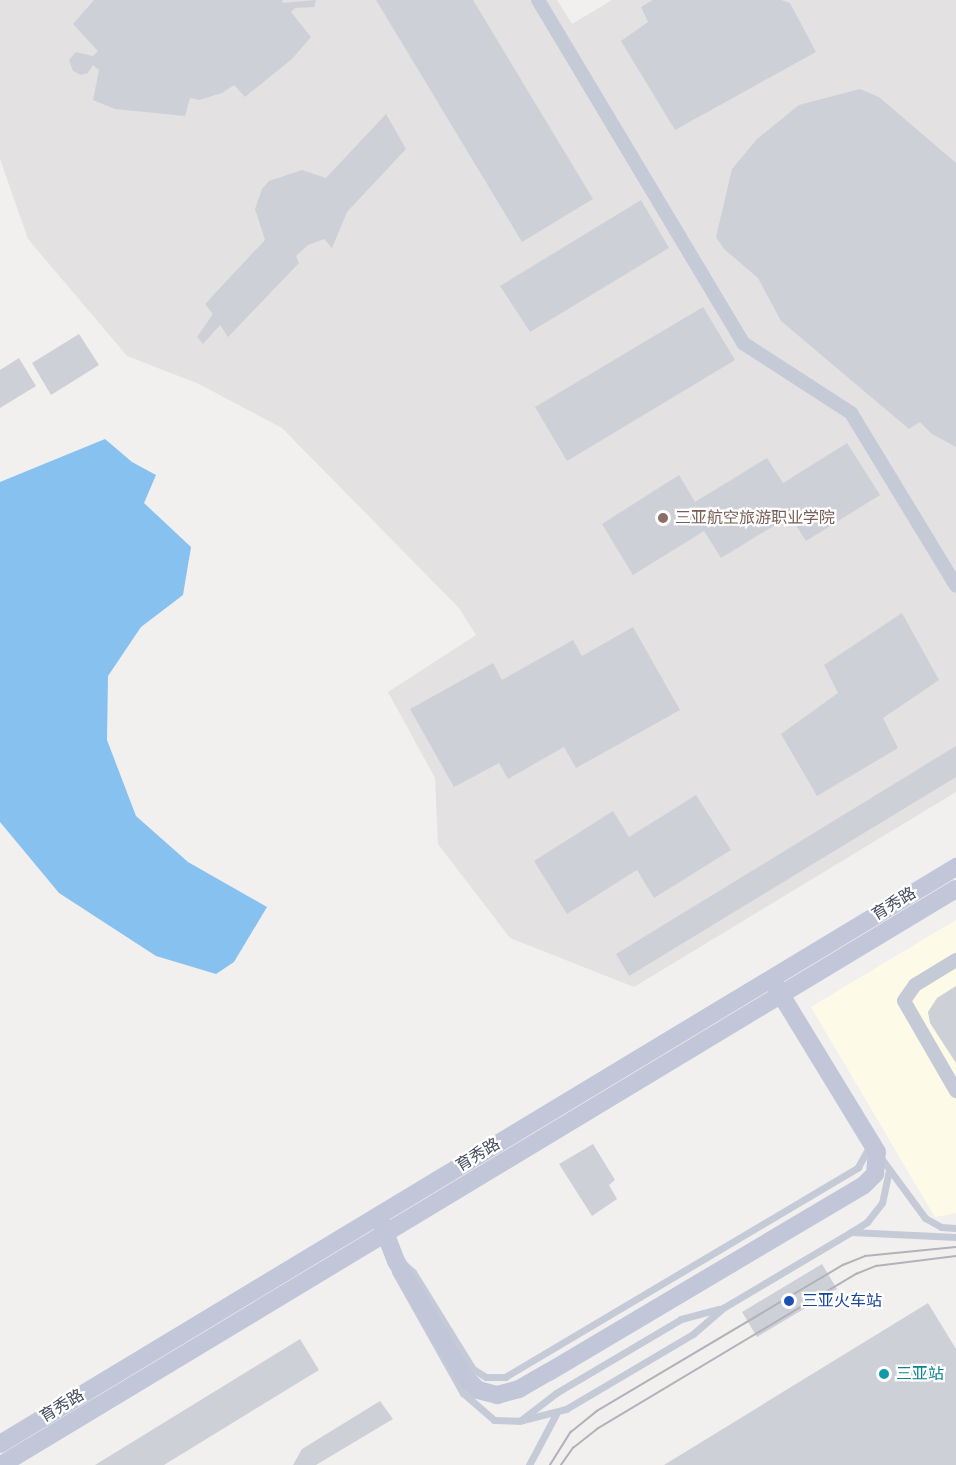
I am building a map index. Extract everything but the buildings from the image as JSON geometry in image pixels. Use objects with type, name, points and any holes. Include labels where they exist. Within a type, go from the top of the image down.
[{"type":"main road","name":"育秀路","points":[[6,1464],[385,1234],[776,987],[956,867]]},
{"type":"main road","name":"育秀路","points":[[0,1444],[379,1215],[776,987],[956,889]]},
{"type":"main road","points":[[379,1215],[396,1261],[471,1385],[487,1394],[508,1393],[864,1185],[875,1174],[873,1145],[776,987]]},
{"type":"street","points":[[538,0],[743,343],[851,414],[956,586]]},
{"type":"street","points":[[956,960],[915,985],[904,1001],[956,1090]]},
{"type":"lane","points":[[873,1145],[925,1218],[941,1227],[956,1228]]},
{"type":"lane","points":[[396,1261],[396,1279],[463,1393],[482,1414],[494,1420],[519,1421],[556,1414],[693,1334],[723,1308],[867,1222],[882,1203],[889,1170]]},
{"type":"lane","points":[[851,1232],[956,1237]]},
{"type":"lane","points":[[519,1421],[556,1393],[681,1319],[723,1308]]},
{"type":"lane","points":[[529,1465],[556,1414]]},
{"type":"shaded area","name":"三亚航空旅游职业学院","points":[[0,0],[557,0],[572,24],[612,0],[956,0],[956,792],[634,987],[510,938],[438,844],[435,778],[388,692],[476,635],[459,608],[282,428],[199,384],[127,356],[28,239],[0,159]]},
{"type":"shaded area","points":[[956,920],[956,1213],[935,1217],[811,1007]]},
{"type":"water","points":[[105,439],[132,462],[156,475],[144,503],[191,547],[183,595],[141,627],[108,676],[107,740],[136,816],[188,862],[267,907],[234,962],[216,974],[156,956],[59,893],[0,822],[0,482]]},
{"type":"tram line","points":[[550,1465],[571,1432],[597,1411],[843,1265],[865,1256],[956,1247]]},
{"type":"tram line","points":[[561,1465],[573,1448],[597,1429],[856,1274],[876,1266],[956,1256]]},
{"type":"place","name":"三亚航空旅游职业学院","points":[[663,518]]},
{"type":"place","name":"三亚火车站","points":[[789,1301]]},
{"type":"place","name":"三亚站","points":[[884,1374]]}]
